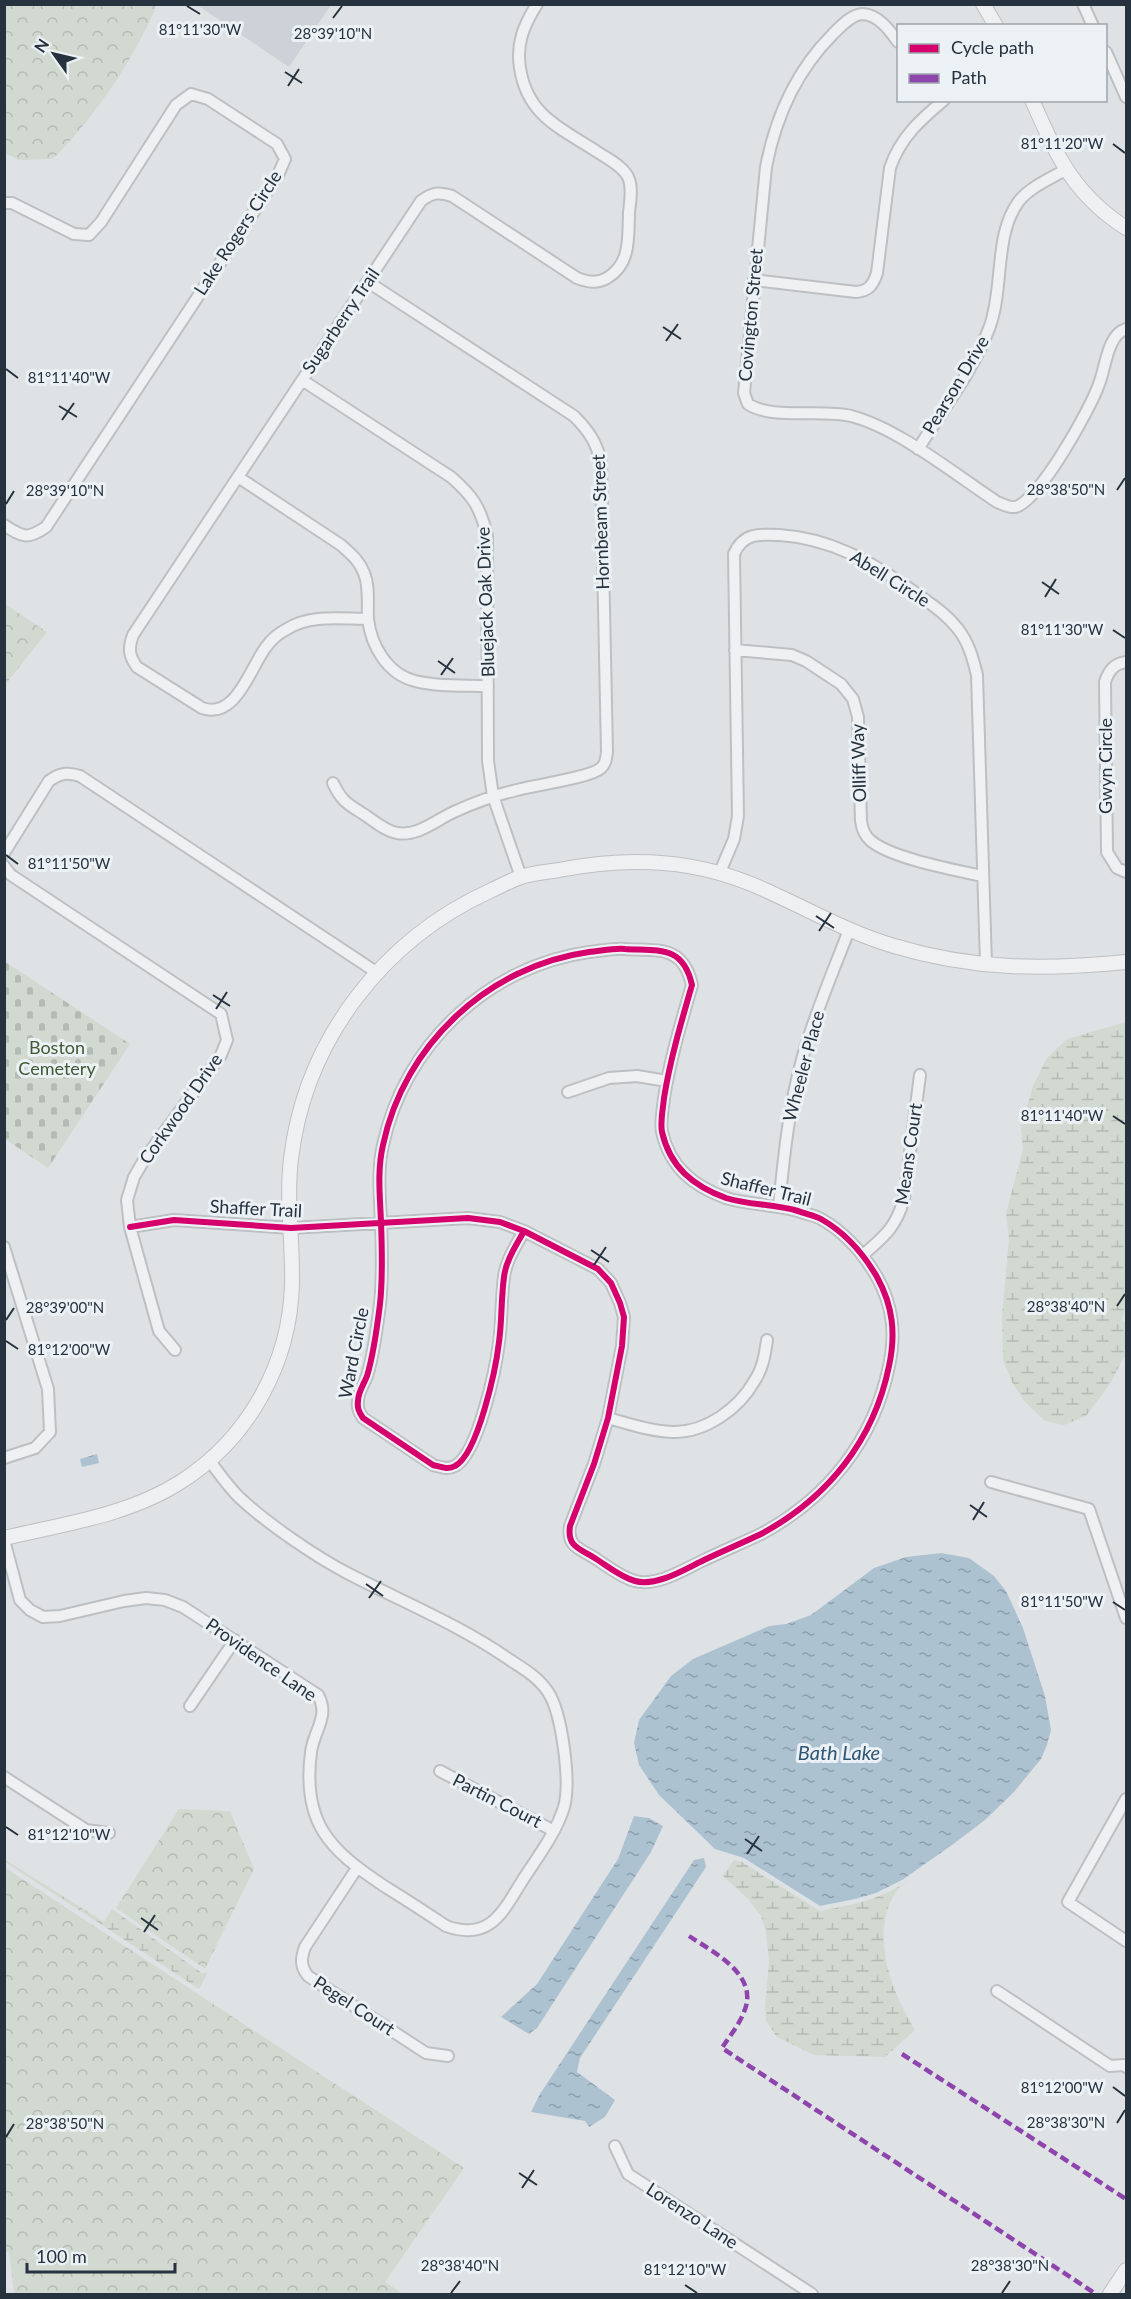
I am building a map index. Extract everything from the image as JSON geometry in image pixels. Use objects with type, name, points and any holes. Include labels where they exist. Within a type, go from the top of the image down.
[{"type":"street","name":"Sugarberry Trail","points":[[369,619],[312,620],[287,629],[266,647],[233,700],[224,708],[212,712],[137,667],[130,658],[129,645],[133,635],[421,201],[430,194],[440,192],[452,196],[577,278],[588,282],[602,280],[615,273],[623,264],[627,252],[630,191],[628,176],[616,164],[550,121],[525,93],[518,54],[520,36],[537,4]]},
{"type":"street","points":[[983,4],[995,24]]},
{"type":"street","points":[[1083,4],[1092,24]]},
{"type":"street","name":"Covington Street","points":[[897,41],[877,19],[861,14],[852,17],[821,46],[792,87],[781,111],[771,139],[766,167],[744,393],[748,404],[764,412],[828,412],[851,416],[891,432],[1006,506],[1016,507],[1028,500],[1039,489],[1087,411],[1099,385],[1113,340],[1120,331],[1126,329]]},
{"type":"street","points":[[1107,54],[1126,97]]},
{"type":"street","name":"Lake Rogers Circle","points":[[4,203],[12,203],[74,234],[89,235],[101,222],[176,105],[191,94],[208,99],[277,144],[285,159],[278,175],[45,527],[33,536],[20,536],[4,525]]},
{"type":"street","points":[[754,280],[856,292],[866,291],[873,285],[877,273],[890,168],[895,152],[917,122],[942,102]]},
{"type":"street","points":[[1033,102],[1065,170],[1095,205],[1126,228]]},
{"type":"street","name":"Pearson Drive","points":[[918,449],[979,351],[990,325],[998,298],[1004,237],[1009,219],[1020,200],[1065,170]]},
{"type":"street","name":"Hornbeam Street","points":[[368,282],[574,416],[587,429],[598,446],[602,463],[606,763],[590,775],[546,782],[493,796]]},
{"type":"street","name":"Bluejack Oak Drive","points":[[302,380],[451,477],[470,493],[482,513],[487,535],[488,761],[493,796],[521,877]]},
{"type":"street","points":[[238,477],[341,545],[356,558],[365,574],[371,638],[377,650],[396,672],[412,680],[431,684],[488,686]]},
{"type":"street","name":"Abell Circle","points":[[720,872],[734,839],[738,816],[734,554],[738,545],[746,537],[758,534],[799,536],[833,545],[859,557],[942,612],[958,630],[970,650],[977,675],[986,964]]},
{"type":"street","name":"Olliff Way","points":[[735,650],[792,655],[841,684],[854,699],[858,717],[861,821],[862,829],[869,839],[878,846],[923,862],[982,876]]},
{"type":"street","name":"Gwyn Circle","points":[[1126,662],[1114,666],[1105,682],[1107,852],[1118,868],[1126,872]]},
{"type":"street","points":[[4,853],[49,781],[58,774],[69,772],[80,776],[376,972]]},
{"type":"street","points":[[333,783],[341,799],[385,829],[396,833],[417,831],[453,812],[493,796]]},
{"type":"street","points":[[4,1539],[135,1506],[184,1480],[231,1440],[250,1417],[274,1371],[285,1337],[292,1287],[290,1162],[304,1098],[331,1034],[345,1010],[376,972],[435,920],[465,902],[521,877],[604,862],[666,863],[720,872],[763,889],[849,930],[892,946],[936,957],[986,964],[1068,968],[1126,962]]},
{"type":"street","name":"Corkwood Drive","points":[[4,866],[11,876],[221,1014],[227,1040],[221,1055],[144,1160],[134,1177],[127,1200],[130,1227],[159,1331],[175,1350]]},
{"type":"street","name":"Wheeler Place","points":[[779,1206],[787,1128],[802,1056],[849,930]]},
{"type":"street","name":"Shaffer Trail","points":[[130,1227],[174,1220],[291,1228],[468,1218],[500,1222],[524,1231],[598,1269],[611,1283],[620,1303],[624,1317],[622,1346],[608,1418],[594,1464],[570,1526],[569,1536],[573,1545],[637,1581],[669,1577],[762,1533],[793,1513],[824,1489],[849,1459],[871,1423],[881,1397],[890,1365],[894,1329],[887,1295],[864,1254],[819,1218],[779,1206],[727,1198],[698,1184],[676,1167],[667,1151],[661,1129],[667,1081],[692,985],[688,970],[680,958],[667,951],[618,949],[567,955],[523,970],[488,989],[456,1015],[430,1044],[406,1080],[382,1145],[378,1181],[381,1222]]},
{"type":"street","name":"Means Court","points":[[864,1254],[892,1229],[899,1215],[904,1199],[920,1075]]},
{"type":"street","points":[[568,1092],[609,1078],[637,1076],[667,1081]]},
{"type":"street","name":"Ward Circle","points":[[381,1222],[380,1302],[367,1377],[357,1399],[358,1410],[363,1418],[389,1436],[433,1465],[447,1469],[456,1466],[467,1456],[487,1404],[499,1343],[504,1275],[509,1258],[524,1231]]},
{"type":"street","points":[[4,1247],[48,1389],[51,1416],[50,1432],[35,1448],[4,1458]]},
{"type":"street","points":[[608,1418],[674,1432],[694,1429],[716,1420],[740,1401],[755,1380],[764,1361],[767,1340]]},
{"type":"street","name":"Providence Lane","points":[[4,1539],[20,1600],[30,1610],[43,1617],[60,1616],[124,1601],[146,1598],[165,1600],[183,1607],[318,1695],[323,1704],[324,1716],[312,1746],[308,1775],[310,1800],[317,1822],[329,1841],[357,1868],[446,1926],[460,1931],[477,1931],[495,1922],[554,1831],[565,1805],[566,1784],[558,1712],[548,1692],[535,1676],[459,1629],[347,1573],[321,1557],[260,1515],[239,1497],[209,1460]]},
{"type":"street","points":[[991,1482],[1089,1509],[1126,1618]]},
{"type":"street","points":[[190,1706],[235,1640]]},
{"type":"street","name":"Partin Court","points":[[440,1771],[554,1831]]},
{"type":"street","points":[[4,1777],[86,1830],[110,1833]]},
{"type":"street","points":[[1126,1799],[1068,1902],[1126,1941]]},
{"type":"street","name":"Pegel Court","points":[[357,1868],[305,1947],[301,1958],[303,1970],[308,1976],[426,2053],[448,2056]]},
{"type":"street","points":[[997,1990],[1110,2066],[1126,2067]]},
{"type":"street","name":"Lorenzo Lane","points":[[615,2146],[628,2174],[812,2295]]},
{"type":"street","points":[[1110,2295],[1126,2270]]},
{"type":"shaded area","points":[[197,5],[331,5],[289,67]]},
{"type":"green space","points":[[154,4],[156,7],[124,69],[84,125],[53,159],[19,160],[5,153],[5,5]]},
{"type":"green space","points":[[5,604],[47,632],[5,685]]},
{"type":"green space","name":"Boston Cemetery","points":[[4,961],[130,1044],[48,1168],[5,1139]]},
{"type":"green space","points":[[1126,1022],[1126,1308],[1122,1320],[1126,1324],[1126,1353],[1110,1384],[1086,1416],[1064,1425],[1045,1421],[1025,1402],[1012,1382],[1003,1360],[1002,1316],[1009,1238],[1006,1214],[1023,1149],[1021,1127],[1033,1086],[1047,1058],[1067,1039]]},
{"type":"green space","points":[[179,1809],[230,1811],[254,1869],[205,1969],[116,1908]]},
{"type":"green space","points":[[4,1859],[104,1922],[102,1925],[5,1862]]},
{"type":"green space","points":[[734,1860],[742,1862],[820,1911],[856,1904],[879,1896],[910,1879],[897,1890],[888,1908],[884,1926],[884,1944],[891,1980],[915,2030],[885,2057],[814,2055],[777,2037],[766,2021],[769,1961],[766,1932],[761,1916],[748,1899],[723,1876]]},
{"type":"green space","points":[[4,1867],[464,2168],[385,2282],[403,2294],[17,2294],[14,2292],[9,2252],[4,2253]]},
{"type":"green space","points":[[112,1909],[202,1973],[208,1972],[199,1989],[102,1925]]},
{"type":"water","points":[[97,1454],[99,1463],[82,1467],[80,1459]]},
{"type":"water","name":"Bath Lake","points":[[941,1553],[969,1558],[994,1576],[1006,1591],[1023,1628],[1045,1696],[1051,1730],[1047,1745],[1041,1759],[1014,1792],[985,1820],[952,1845],[902,1880],[876,1893],[820,1906],[744,1858],[715,1849],[659,1795],[639,1765],[634,1743],[639,1720],[671,1676],[693,1659],[769,1626],[786,1624],[811,1615],[874,1568],[906,1557]]},
{"type":"water","points":[[634,1816],[649,1818],[663,1826],[651,1852],[537,2028],[529,2034],[501,2017],[537,1984],[618,1859]]},
{"type":"water","points":[[704,1858],[706,1867],[580,2058],[577,2072],[615,2100],[605,2117],[589,2127],[585,2121],[531,2112],[540,2094],[694,1860]]},
{"type":"marked path","points":[[689,1936],[732,1966],[746,1987],[747,1999],[744,2012],[722,2048],[1096,2294]]},
{"type":"marked path","points":[[902,2054],[1126,2199]]},
{"type":"cycle path","points":[[130,1227],[174,1220],[291,1228],[468,1218],[500,1222],[524,1231],[598,1269],[611,1283],[620,1303],[624,1317],[622,1346],[608,1418],[594,1464],[570,1526],[570,1538],[578,1549],[635,1581],[652,1582],[671,1576],[761,1534],[807,1503],[827,1485],[860,1442],[882,1393],[889,1366],[892,1320],[887,1299],[866,1260],[846,1237],[830,1225],[798,1211],[726,1198],[703,1188],[677,1165],[666,1144],[661,1120],[673,1056],[692,985],[683,963],[676,957],[659,951],[612,949],[552,960],[517,974],[485,993],[456,1016],[431,1044],[410,1075],[394,1109],[381,1155],[379,1184],[381,1222],[381,1232],[382,1263],[382,1283],[372,1358],[359,1394],[358,1406],[363,1418],[433,1465],[447,1468],[455,1466],[471,1445],[478,1428],[490,1389],[497,1354],[505,1271],[524,1231]]}]
